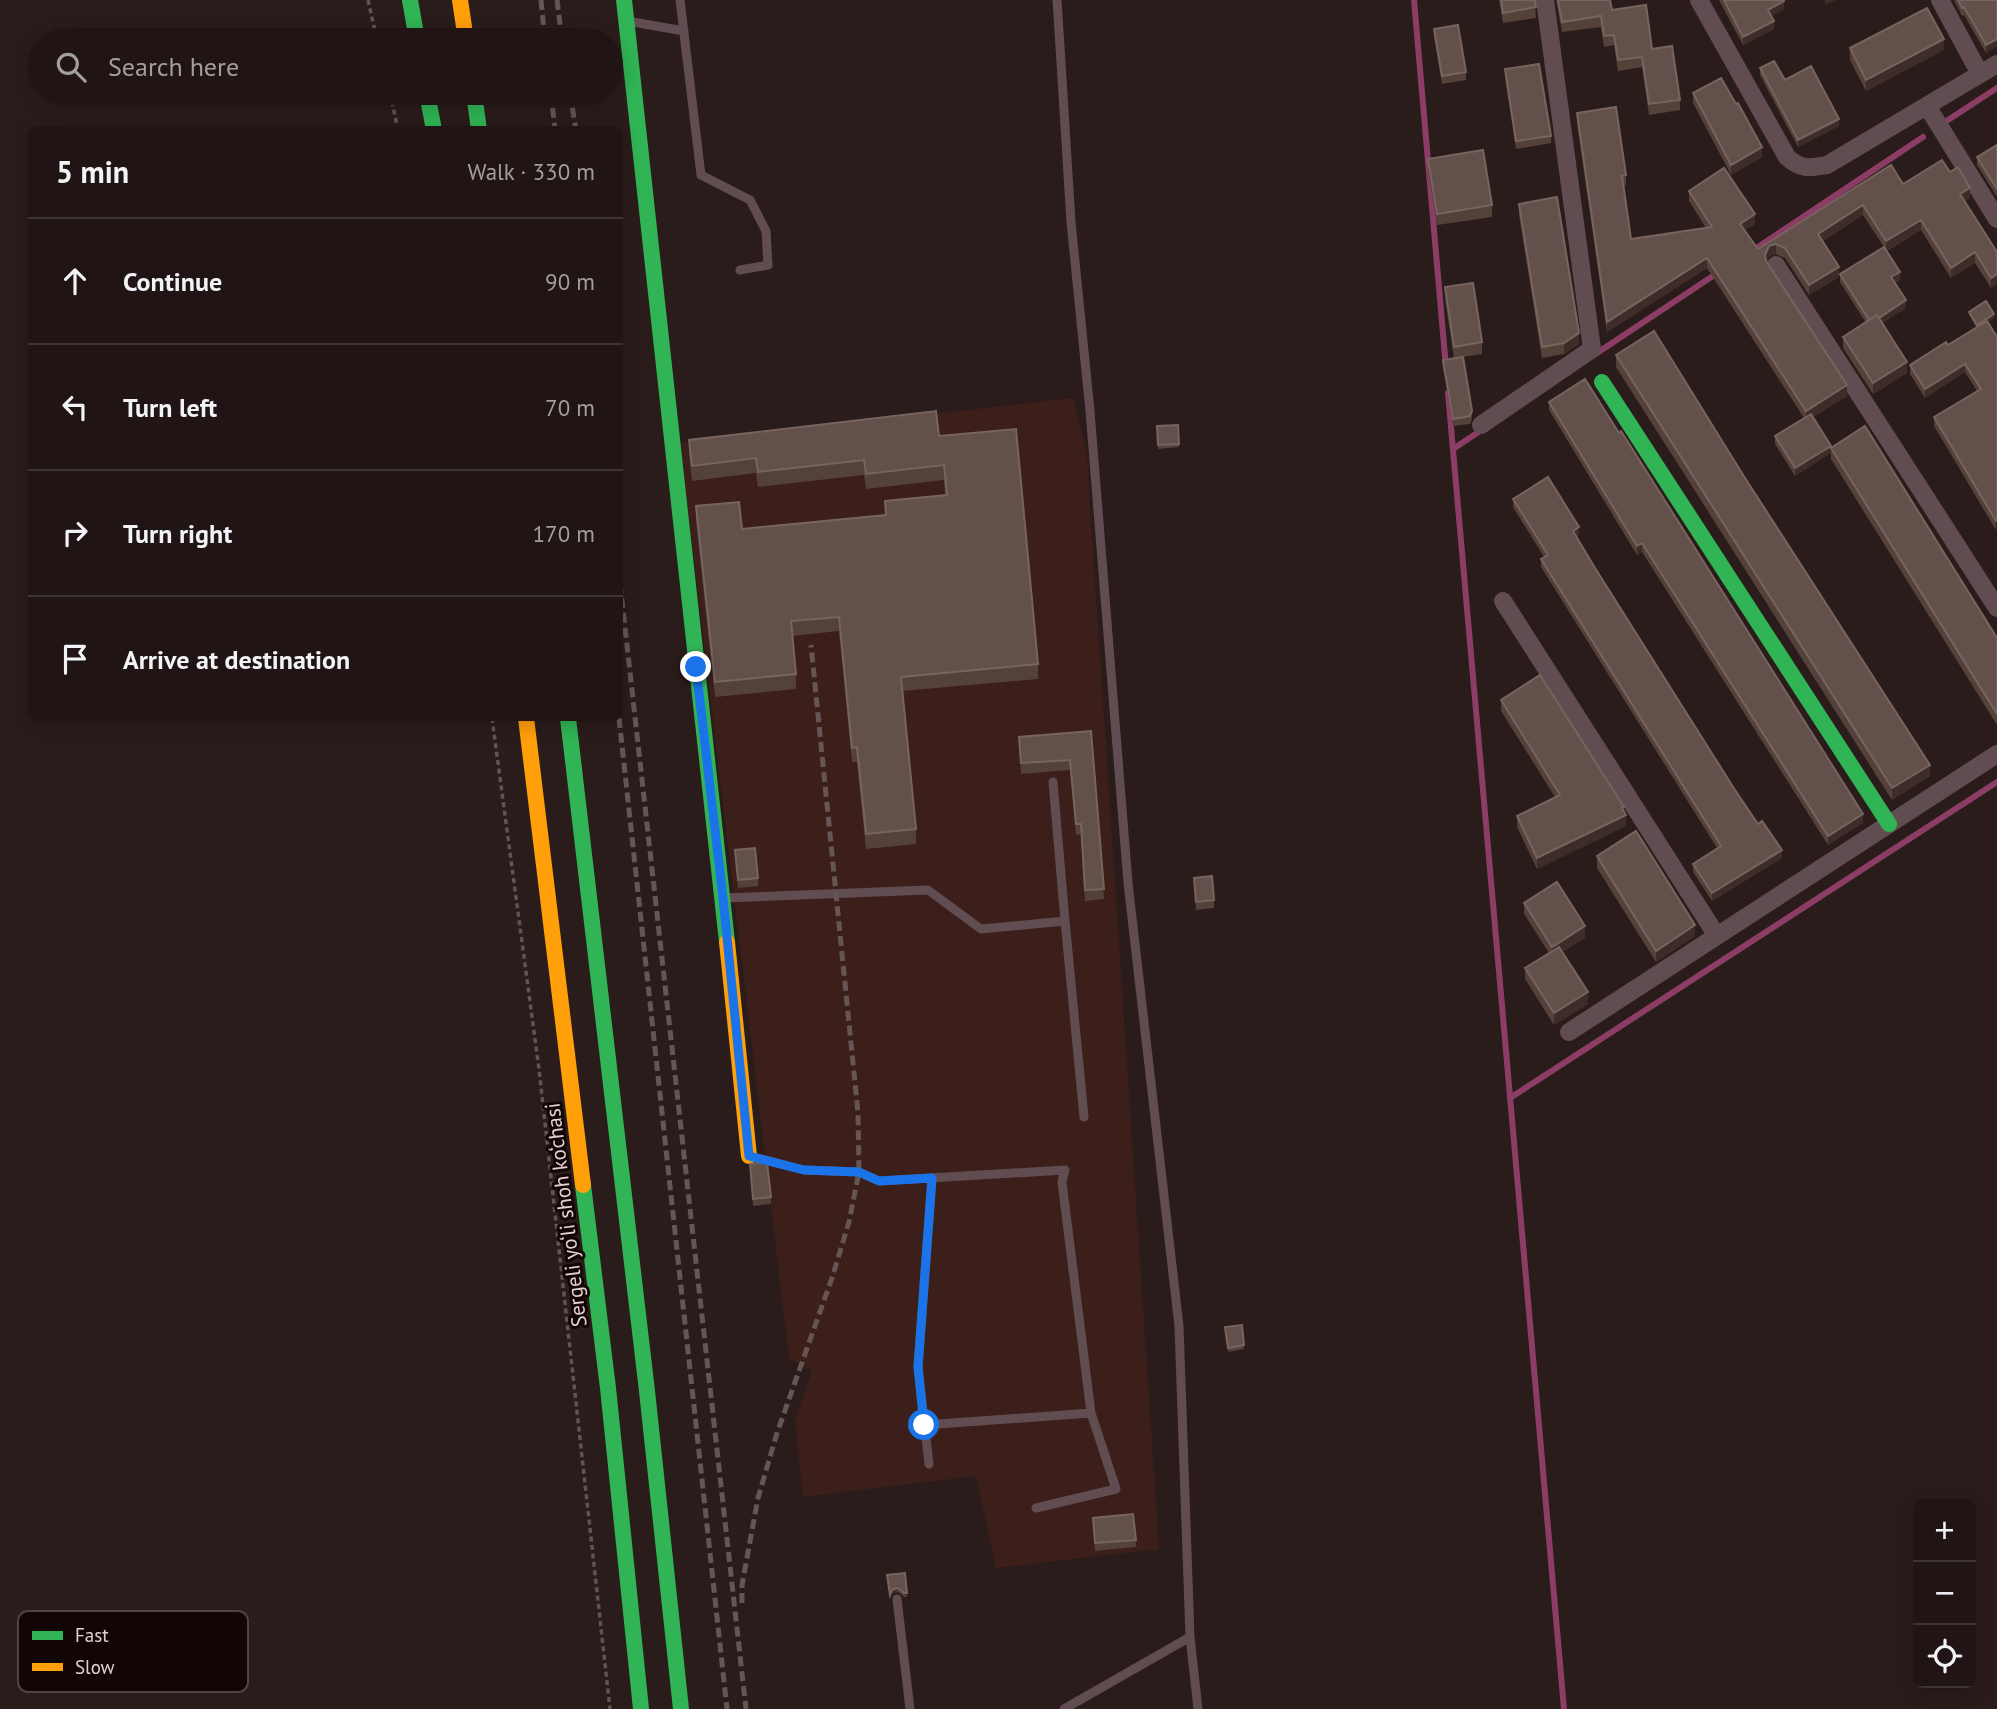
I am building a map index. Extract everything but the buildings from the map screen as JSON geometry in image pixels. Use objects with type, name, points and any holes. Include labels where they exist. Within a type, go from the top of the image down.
[{"type":"main road","points":[[410,0],[415,28]]},
{"type":"main road","points":[[460,0],[464,28]]},
{"type":"main road","points":[[624,0],[749,1156]]},
{"type":"main road","points":[[429,105],[433,126]]},
{"type":"main road","points":[[476,105],[478,126]]},
{"type":"main road","points":[[1602,382],[1889,824]]},
{"type":"main road","name":"Sergeli yo‘li shoh ko‘chasi","points":[[526,721],[608,1388],[642,1709]]},
{"type":"main road","points":[[568,721],[648,1391],[681,1709]]},
{"type":"street","points":[[1481,425],[1592,349],[1545,0]]},
{"type":"street","points":[[1699,0],[1787,157],[1796,165],[1809,168],[1827,165],[1997,64]]},
{"type":"street","points":[[1940,0],[1980,74]]},
{"type":"street","points":[[1927,106],[1997,219]]},
{"type":"street","points":[[1776,265],[1997,608]]},
{"type":"street","points":[[1503,601],[1717,936]]},
{"type":"street","points":[[1569,1032],[1997,754]]},
{"type":"lane","points":[[680,0],[701,175],[750,200],[766,231],[768,265],[740,270]]},
{"type":"lane","points":[[1057,0],[1071,222],[1090,411],[1128,883],[1179,1326],[1190,1637],[1198,1709]]},
{"type":"lane","points":[[626,20],[684,31]]},
{"type":"lane","points":[[1054,782],[1084,1117]]},
{"type":"lane","points":[[723,898],[928,890],[981,929],[1065,921]]},
{"type":"lane","points":[[749,1156],[804,1170],[859,1172],[879,1181],[1065,1170],[1062,1182],[1091,1413],[1115,1489],[1036,1508]]},
{"type":"lane","points":[[929,1464],[918,1367],[932,1178]]},
{"type":"lane","points":[[924,1425],[1091,1413]]},
{"type":"lane","points":[[897,1599],[910,1709]]},
{"type":"lane","points":[[1064,1709],[1190,1637]]},
{"type":"path","points":[[368,0],[374,28]]},
{"type":"path","points":[[393,105],[397,126]]},
{"type":"path","points":[[492,721],[539,1069],[610,1709]]},
{"type":"shaded area","points":[[1073,398],[1087,453],[1159,1549],[996,1568],[976,1476],[803,1497],[795,1420],[812,1371],[789,1358],[680,443]]},
{"type":"waterway","points":[[1414,0],[1446,368]]},
{"type":"waterway","points":[[1948,120],[1997,88]]},
{"type":"waterway","points":[[1752,251],[1923,137]]},
{"type":"waterway","points":[[1594,355],[1719,272]]},
{"type":"waterway","points":[[1448,393],[1564,1709]]},
{"type":"waterway","points":[[1453,449],[1483,429]]},
{"type":"waterway","points":[[1510,1098],[1997,782]]},
{"type":"railway","points":[[541,0],[544,28]]},
{"type":"railway","points":[[557,0],[560,28]]},
{"type":"railway","points":[[552,105],[555,126]]},
{"type":"railway","points":[[572,105],[575,126]]},
{"type":"railway","points":[[623,610],[746,1709]]},
{"type":"railway","points":[[742,1603],[742,1585],[758,1498],[777,1433],[832,1278],[849,1222],[859,1172],[858,1113],[811,645]]},
{"type":"railway","points":[[619,721],[727,1709]]},
{"type":"traffic: fast","points":[[410,0],[415,28]]},
{"type":"traffic: fast","points":[[624,0],[727,942]]},
{"type":"traffic: fast","points":[[429,105],[433,126]]},
{"type":"traffic: fast","points":[[476,105],[478,126]]},
{"type":"traffic: fast","points":[[1602,382],[1889,824]]},
{"type":"traffic: fast","points":[[568,721],[647,1391],[681,1709]]},
{"type":"traffic: fast","points":[[583,1185],[608,1388],[641,1709]]},
{"type":"traffic: slow","points":[[460,0],[464,28]]},
{"type":"traffic: slow","points":[[526,721],[583,1185]]},
{"type":"traffic: slow","points":[[727,942],[749,1156]]},
{"type":"route","points":[[696,667],[749,1156],[804,1170],[859,1172],[879,1181],[932,1178],[918,1367],[924,1425]]}]
